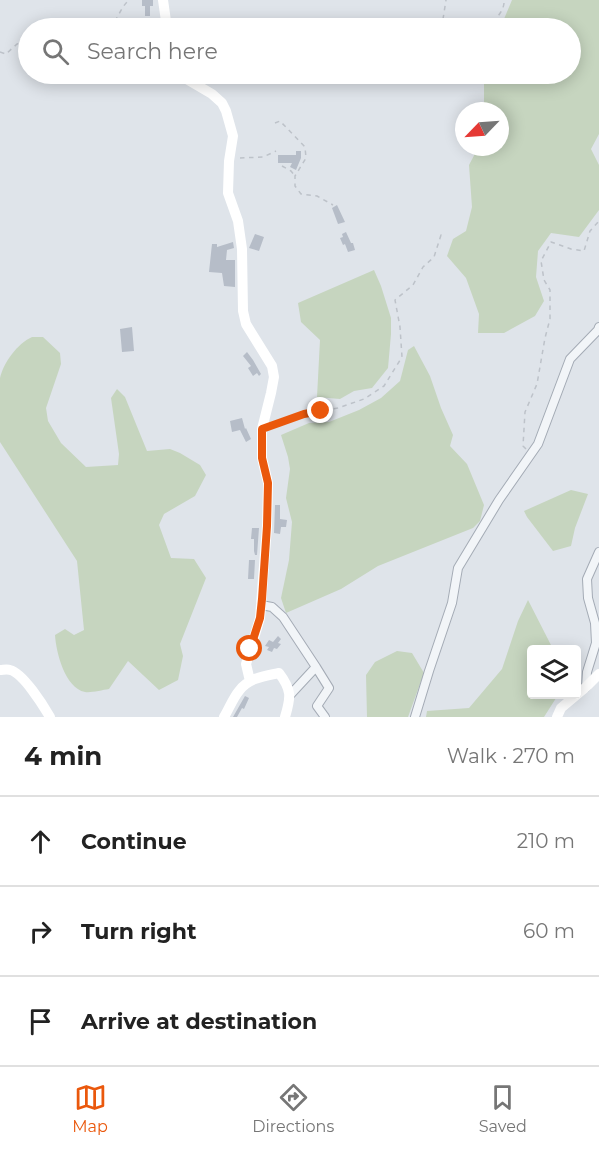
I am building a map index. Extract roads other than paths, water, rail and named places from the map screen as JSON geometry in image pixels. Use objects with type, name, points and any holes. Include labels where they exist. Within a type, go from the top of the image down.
[{"type":"main road","points":[[163,0],[165,18]]},
{"type":"main road","points":[[195,84],[222,103],[233,136],[229,161],[228,193],[238,221],[243,249],[243,311],[246,324],[272,366],[274,377],[262,429],[262,458],[268,483],[267,526],[260,618],[246,664],[250,681]]},
{"type":"main road","points":[[0,670],[10,670],[17,674],[42,703],[50,717]]},
{"type":"main road","points":[[224,717],[239,690],[250,681],[279,672],[289,687],[290,702],[285,717]]},
{"type":"main road","points":[[557,717],[561,708],[599,674]]},
{"type":"street","points":[[415,717],[452,603],[458,568],[499,500],[538,444],[570,359],[599,327]]},
{"type":"street","points":[[586,687],[587,672],[596,643],[587,579],[599,552]]},
{"type":"street","points":[[261,604],[272,607],[283,617],[329,688],[317,706],[325,717]]},
{"type":"street","points":[[290,695],[316,667]]}]
